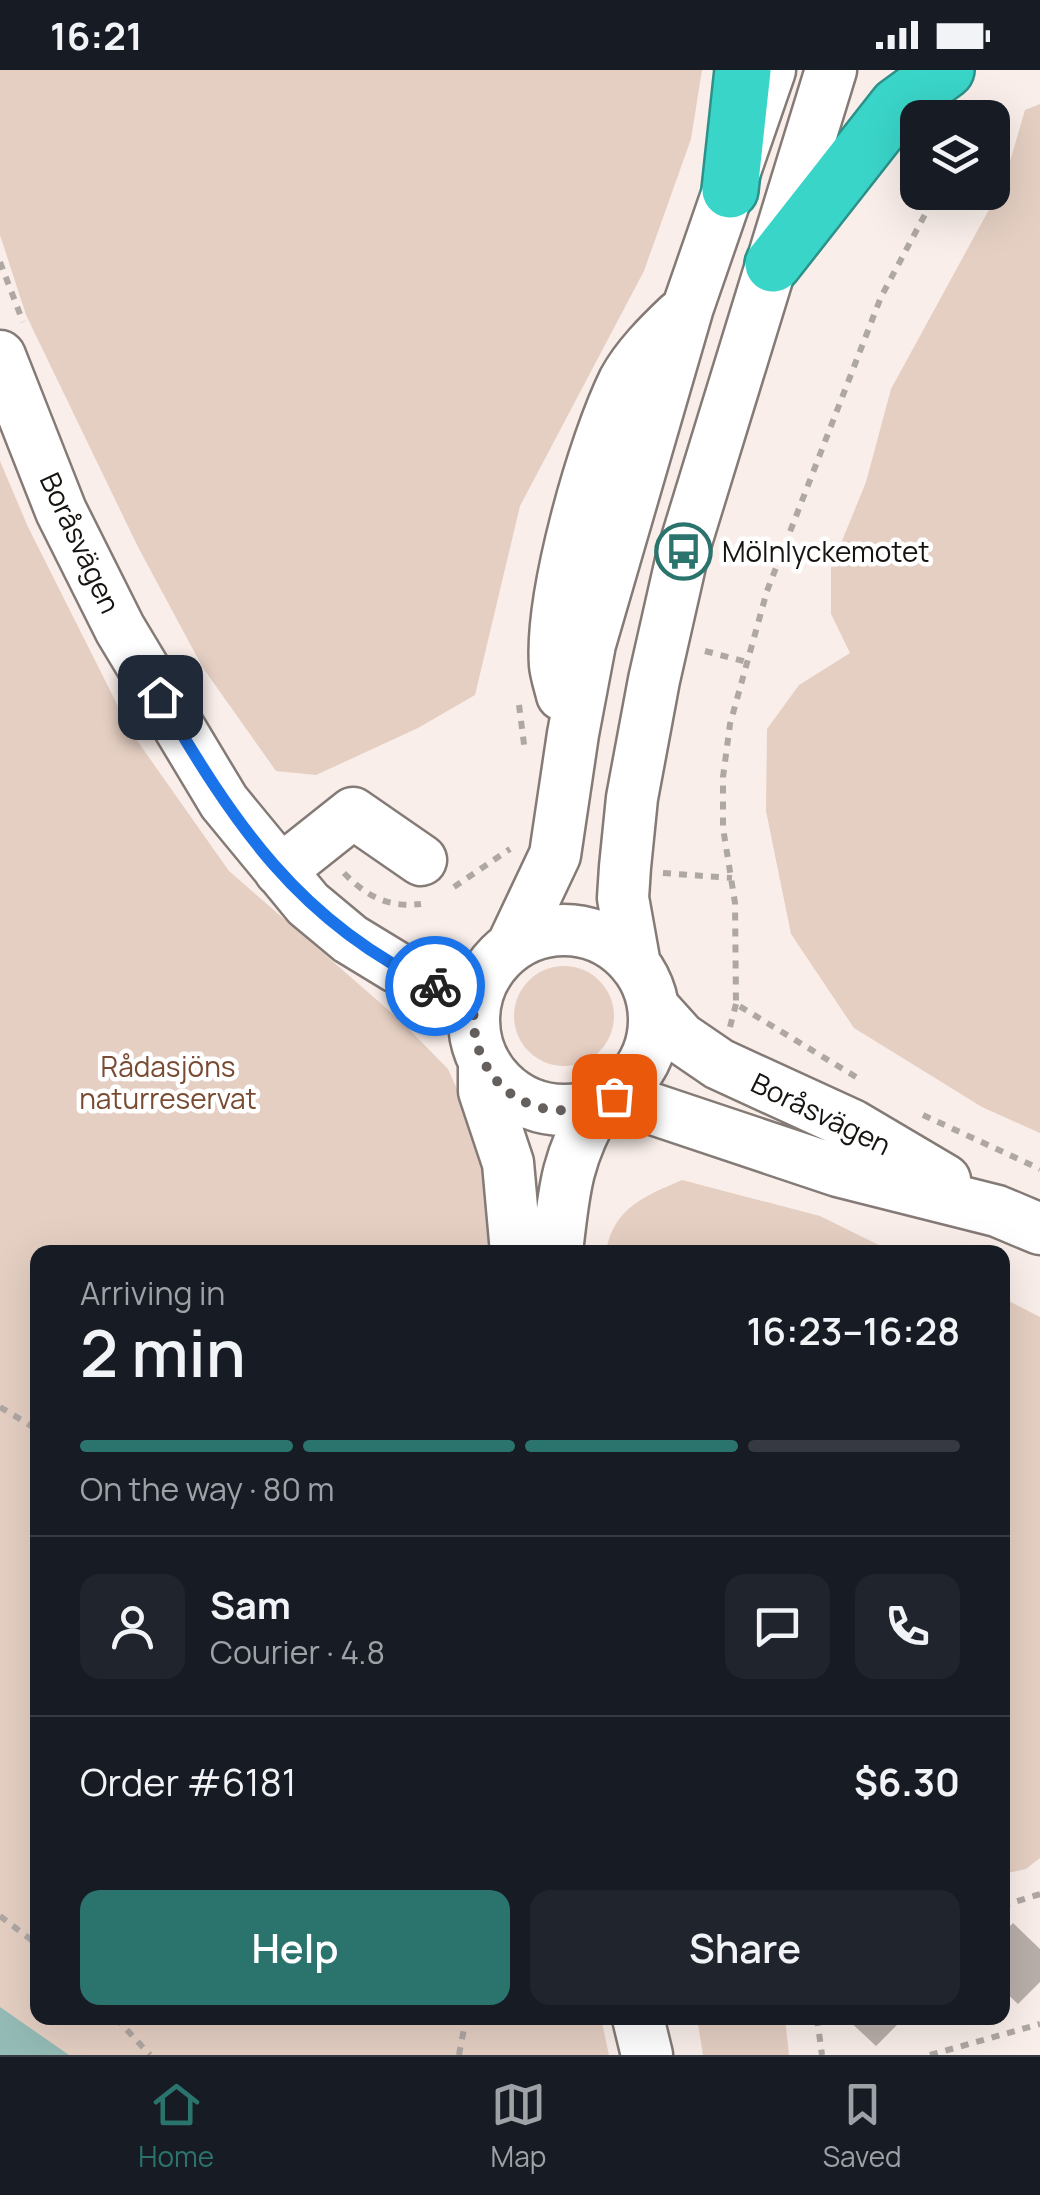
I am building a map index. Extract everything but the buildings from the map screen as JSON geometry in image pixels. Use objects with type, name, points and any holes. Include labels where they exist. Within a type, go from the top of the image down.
[{"type":"highway","points":[[730,190],[743,70]]},
{"type":"highway","points":[[773,264],[897,106],[946,70]]},
{"type":"street","points":[[515,1245],[508,1162],[484,1091],[484,1064],[474,1034],[474,1004],[484,977],[512,946],[555,855],[572,734],[590,644],[688,307],[770,70]]},
{"type":"street","points":[[557,1245],[569,1164],[578,1139],[652,1042],[644,986],[622,898],[632,798],[650,697],[683,552],[831,70]]},
{"type":"street","name":"Boråsvägen","points":[[12,341],[62,511],[120,630],[224,802],[296,856],[308,904],[350,939],[396,967],[474,1004]]},
{"type":"street","points":[[296,856],[353,813],[434,883]]},
{"type":"street","points":[[512,946],[543,932],[577,931],[609,942],[644,986]]},
{"type":"street","name":"Boråsvägen","points":[[644,986],[681,1038],[718,1064],[852,1125],[1018,1220]]},
{"type":"street","points":[[484,1064],[505,1089],[533,1106],[566,1111],[617,1091]]},
{"type":"street","name":"Boråsvägen","points":[[617,1091],[838,1170],[1018,1220]]},
{"type":"street","points":[[640,2025],[647,2055]]},
{"type":"path","points":[[871,1086],[736,1004],[732,878],[723,828],[723,777],[730,724],[778,560],[881,296],[927,210]]},
{"type":"path","points":[[0,262],[12,341]]},
{"type":"path","points":[[726,562],[743,554],[778,560]]},
{"type":"path","points":[[706,651],[746,662]]},
{"type":"path","points":[[518,699],[525,756]]},
{"type":"path","points":[[296,856],[376,900],[407,906],[434,883],[502,856],[518,838]]},
{"type":"path","points":[[625,867],[732,878]]},
{"type":"path","points":[[905,1107],[1040,1169]]},
{"type":"path","points":[[0,1407],[30,1425]]},
{"type":"path","points":[[1010,1903],[1040,1894]]},
{"type":"path","points":[[0,1916],[30,1939]]},
{"type":"path","points":[[930,2055],[1040,2024]]},
{"type":"path","points":[[122,2025],[150,2055]]},
{"type":"path","points":[[459,2055],[465,2025]]},
{"type":"path","points":[[818,2025],[822,2055]]},
{"type":"green space","points":[[0,70],[702,70],[691,139],[644,271],[520,506],[475,695],[418,728],[316,775],[276,771],[203,668],[138,547],[26,315],[0,235]]},
{"type":"green space","points":[[1040,104],[1040,1133],[982,1107],[854,1028],[791,934],[766,811],[767,729],[799,685],[850,653],[831,614],[831,568],[866,482],[891,389],[989,210],[1010,210],[1010,161],[1025,110]]},
{"type":"green space","name":"Rådasjöns naturreservat","points":[[0,461],[28,527],[131,732],[229,871],[401,1021],[448,1069],[463,1102],[475,1113],[499,1245],[30,1245],[30,2025],[603,2025],[609,2055],[0,2055]]},
{"type":"green space","points":[[564,966],[583,970],[599,981],[610,997],[614,1016],[610,1035],[599,1051],[583,1062],[564,1066],[545,1062],[529,1051],[518,1035],[514,1016],[518,997],[529,981],[545,970]]},
{"type":"green space","points":[[682,1180],[820,1216],[879,1245],[608,1245],[623,1214],[644,1198]]},
{"type":"green space","points":[[1010,1302],[1040,1317],[1040,1858],[1026,1869],[1010,1872]]},
{"type":"green space","points":[[698,2025],[786,2025],[789,2055],[703,2055]]},
{"type":"water","points":[[0,2007],[69,2055],[0,2055]]},
{"type":"way so far","points":[[435,986],[474,1004],[474,1034],[484,1064],[493,1078],[518,1099],[533,1106],[566,1111],[614,1096]]},
{"type":"place","name":"Mölnlyckemotet","points":[[683,552]]},
{"type":"route","points":[[160,697],[224,802],[308,904],[350,939],[435,986]]}]
